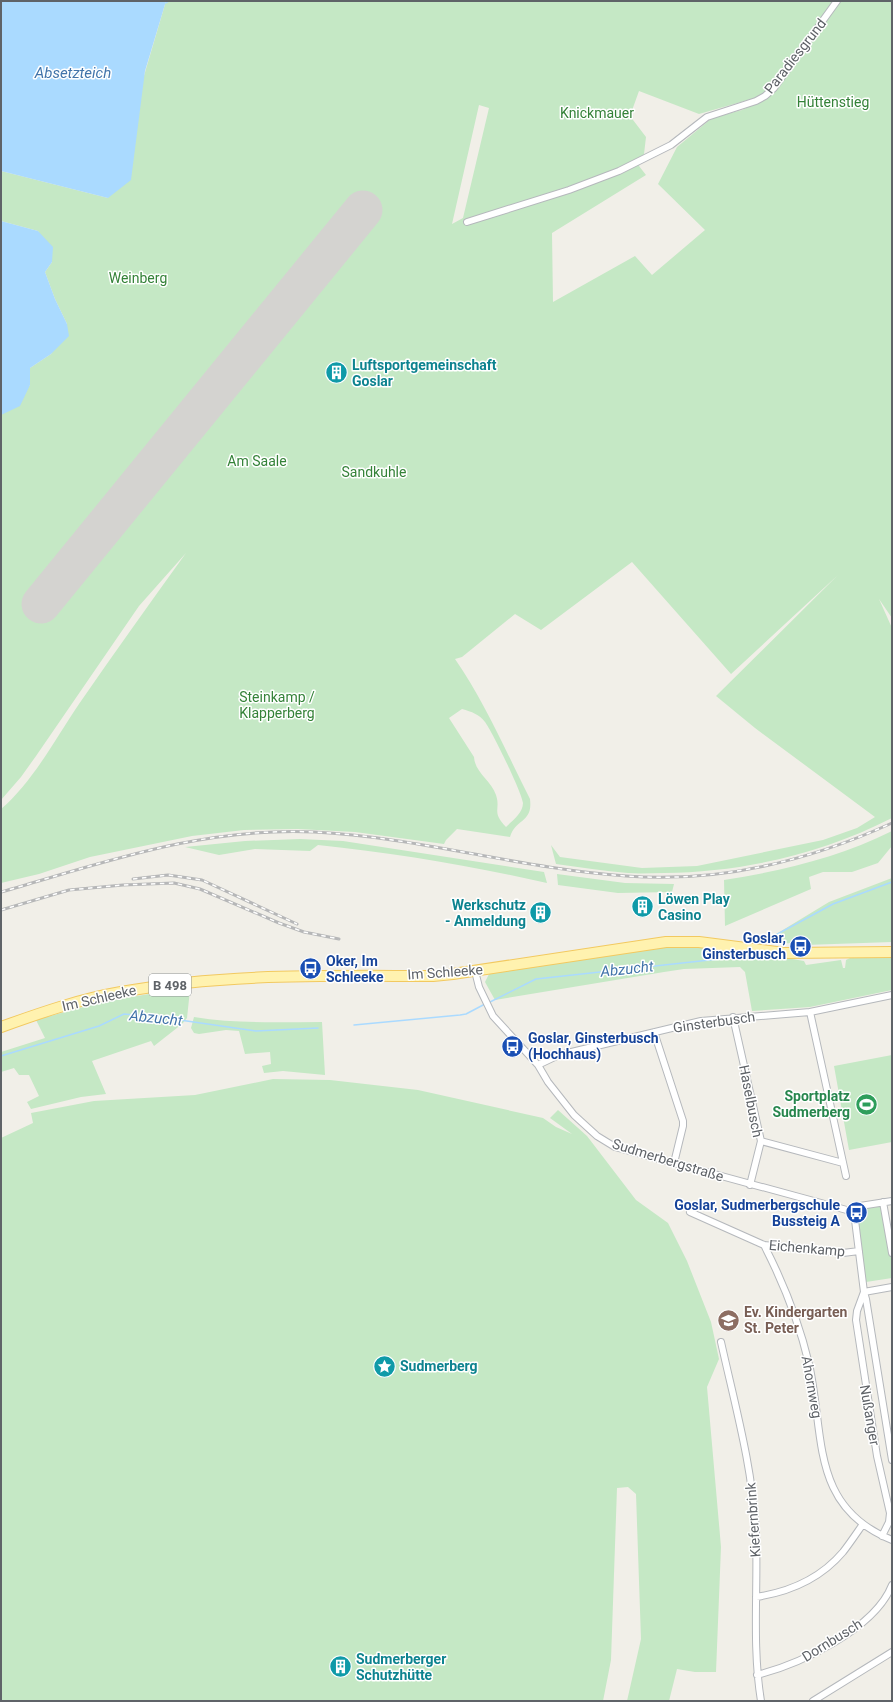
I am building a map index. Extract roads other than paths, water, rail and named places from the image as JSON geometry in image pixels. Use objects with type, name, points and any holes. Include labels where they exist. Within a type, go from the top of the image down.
[{"type":"main road","name":"Im Schleeke","points":[[1,1027],[70,1004],[132,990],[196,982],[271,976],[433,976],[475,971],[653,943],[680,941],[698,942],[799,954],[892,952]]},
{"type":"street","name":"Paradiesgrund","points":[[467,222],[570,190],[619,171],[671,145],[707,117],[750,104],[765,96],[774,88],[837,1]]},
{"type":"street","name":"Sudmerbergstraße","points":[[475,971],[489,1010],[512,1038],[538,1065],[548,1082],[574,1116],[597,1136],[615,1147],[854,1212]]},
{"type":"street","name":"Ginsterbusch","points":[[538,1065],[559,1055],[701,1021],[734,1017],[810,1012],[892,995]]},
{"type":"street","points":[[810,1012],[846,1176]]},
{"type":"street","name":"Haselbusch","points":[[734,1017],[761,1141],[750,1184]]},
{"type":"street","points":[[654,1032],[683,1126],[674,1163]]},
{"type":"street","points":[[761,1141],[843,1163]]},
{"type":"street","points":[[854,1212],[860,1206],[892,1201]]},
{"type":"street","points":[[883,1202],[892,1253]]},
{"type":"street","name":"Eichenkamp","points":[[690,1212],[764,1245],[843,1253],[859,1250]]},
{"type":"street","name":"Nußanger","points":[[854,1212],[864,1292],[892,1460]]},
{"type":"street","name":"Ahornweg","points":[[764,1245],[791,1302],[803,1339],[809,1366],[826,1473],[840,1501],[851,1514],[863,1524],[882,1536],[892,1540]]},
{"type":"street","points":[[864,1292],[892,1287]]},
{"type":"street","name":"Nußanger","points":[[864,1292],[857,1311],[856,1320],[870,1412],[890,1513],[889,1522],[882,1536]]},
{"type":"street","name":"Kiefernbrink","points":[[721,1342],[738,1413],[749,1473],[756,1532],[757,1675],[761,1701]]},
{"type":"street","points":[[756,1597],[776,1594],[793,1589],[829,1566],[842,1553],[863,1524]]},
{"type":"street","name":"Dornbusch","points":[[757,1675],[780,1669],[816,1653],[849,1632],[876,1610],[889,1594],[892,1585]]},
{"type":"street","points":[[813,1701],[892,1652]]},
{"type":"water","name":"Absetzteich","points":[[1,1],[166,1],[145,71],[131,180],[108,198],[1,171]]},
{"type":"water","points":[[1,221],[38,231],[53,247],[52,262],[45,272],[55,299],[67,324],[69,336],[51,354],[30,368],[30,385],[20,406],[1,415]]},
{"type":"waterway","name":"Abzucht","points":[[757,945],[833,904],[892,882]]},
{"type":"waterway","name":"Abzucht","points":[[488,1003],[536,979],[728,958],[745,952]]},
{"type":"waterway","name":"Abzucht","points":[[354,1025],[460,1015],[466,1014],[485,1004]]},
{"type":"waterway","name":"Abzucht","points":[[1,1056],[99,1026],[124,1014],[166,1018],[256,1031],[318,1028]]},
{"type":"railway","points":[[1,892],[155,849],[233,835],[273,832],[314,832],[353,835],[431,846],[548,867],[626,876],[660,877],[695,876],[762,866],[796,858],[828,848],[892,823]]},
{"type":"railway","points":[[133,879],[168,875],[202,880],[297,924]]},
{"type":"railway","points":[[1,910],[69,890],[123,885],[174,883],[200,889],[279,923],[304,932],[339,939]]},
{"type":"place","name":"Luftsportgemeinschaft Goslar","points":[[336,373]]},
{"type":"place","name":"Löwen Play Casino","points":[[642,907]]},
{"type":"place","name":"Werkschutz - Anmeldung","points":[[541,913]]},
{"type":"place","name":"Goslar, Ginsterbusch","points":[[801,946]]},
{"type":"place","name":"Oker, Im Schleeke","points":[[311,969]]},
{"type":"place","name":"Goslar, Ginsterbusch (Hochhaus)","points":[[513,1046]]},
{"type":"place","name":"Sportplatz Sudmerberg","points":[[866,1104]]},
{"type":"place","name":"Goslar, Sudmerbergschule Bussteig A","points":[[856,1213]]},
{"type":"place","name":"Ev. Kindergarten St. Peter","points":[[729,1320]]},
{"type":"place","name":"Sudmerberg","points":[[384,1366]]},
{"type":"place","name":"Sudmerberger Schutzhütte","points":[[341,1667]]},
{"type":"park label","name":"Hüttenstieg","points":[[833,102]]},
{"type":"park label","name":"Knickmauer","points":[[597,113]]},
{"type":"park label","name":"Weinberg","points":[[138,278]]},
{"type":"park label","name":"Am Saale","points":[[257,461]]},
{"type":"park label","name":"Sandkuhle","points":[[374,472]]},
{"type":"park label","name":"Steinkamp / Klapperberg","points":[[277,706]]}]
